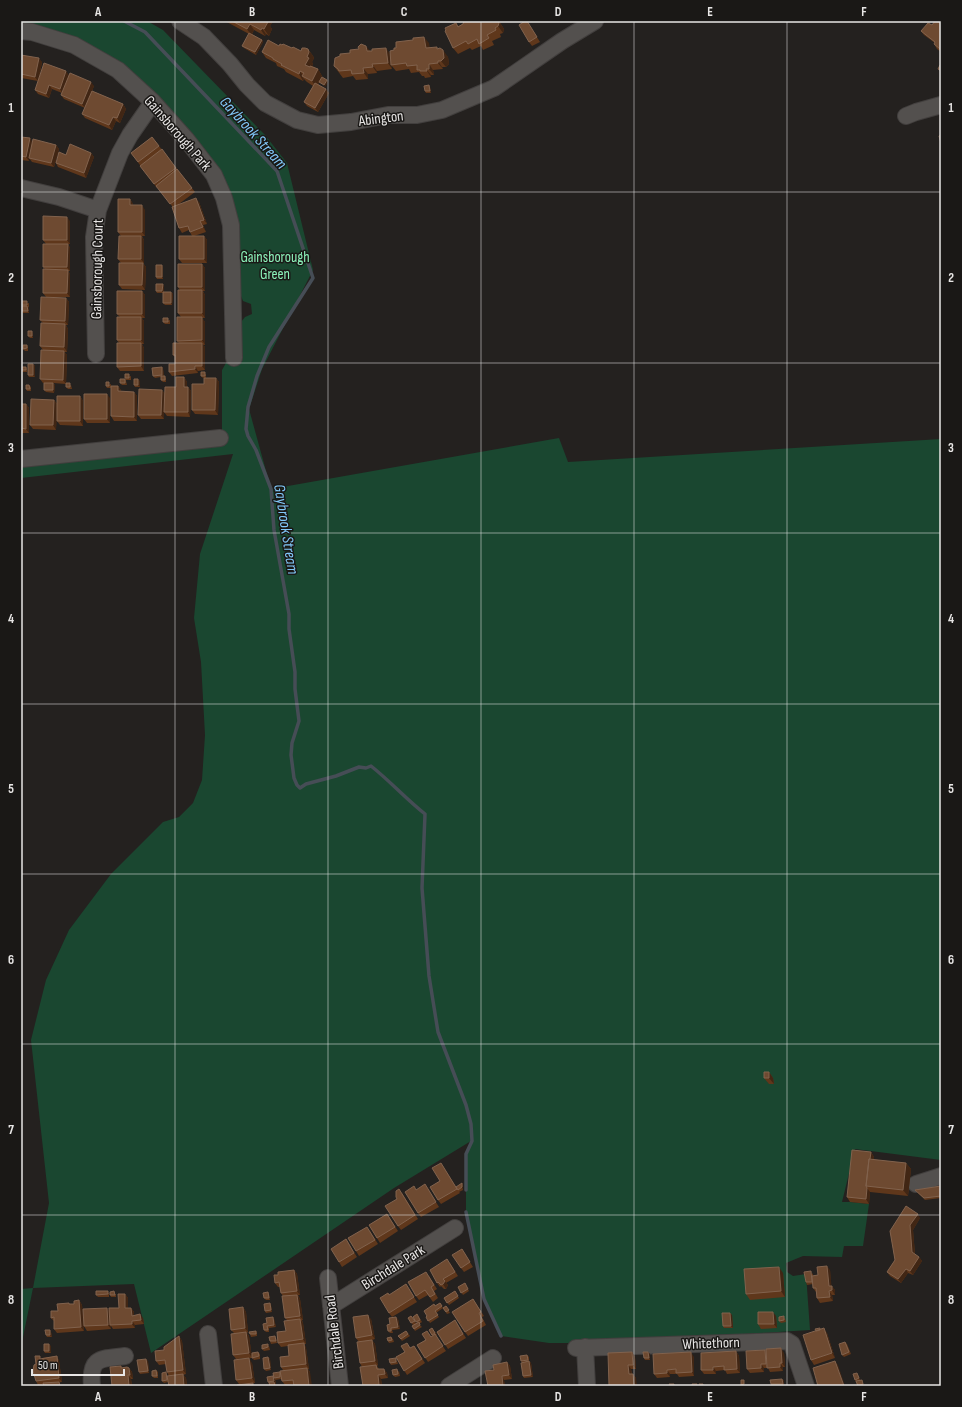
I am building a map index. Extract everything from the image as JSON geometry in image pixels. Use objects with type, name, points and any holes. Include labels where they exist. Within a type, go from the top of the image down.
[{"type":"street","name":"Abington","points":[[180,21],[204,37],[230,64],[247,86],[265,103],[297,120],[318,125],[351,122],[388,115],[418,115],[442,110],[494,88],[562,41],[595,21]]},
{"type":"street","name":"Gainsborough Park","points":[[21,31],[32,32],[74,45],[118,70],[153,102],[186,139],[214,175],[224,198],[231,225],[234,358]]},
{"type":"street","name":"Gainsborough Court","points":[[96,354],[94,237],[98,210],[120,153],[130,135],[153,102]]},
{"type":"street","points":[[906,116],[941,105]]},
{"type":"street","points":[[21,188],[59,197],[98,210]]},
{"type":"street","points":[[21,459],[220,438]]},
{"type":"street","points":[[916,1184],[941,1176]]},
{"type":"street","name":"Birchdale Park","points":[[331,1306],[455,1228]]},
{"type":"street","name":"Birchdale Road","points":[[328,1278],[340,1386]]},
{"type":"street","points":[[208,1334],[214,1386]]},
{"type":"street","name":"Whitethorn","points":[[587,1386],[581,1348],[787,1341],[792,1344],[806,1386]]},
{"type":"street","points":[[92,1386],[91,1376],[93,1366],[99,1360],[125,1356]]},
{"type":"street","points":[[449,1386],[465,1382],[493,1358]]},
{"type":"green space","name":"Gainsborough Green","points":[[21,21],[147,21],[163,30],[265,135],[287,163],[313,270],[262,369],[249,409],[271,489],[559,438],[568,462],[941,439],[941,1160],[855,1149],[842,1202],[869,1204],[863,1246],[844,1246],[842,1257],[803,1256],[786,1263],[787,1272],[793,1276],[806,1274],[810,1330],[593,1343],[549,1343],[501,1336],[484,1299],[466,1212],[466,1154],[471,1141],[394,1188],[151,1353],[134,1284],[33,1288],[49,1203],[31,1040],[46,980],[69,930],[111,874],[163,822],[179,817],[193,803],[202,780],[205,735],[201,662],[194,618],[200,554],[233,454],[21,478],[21,465],[222,443],[222,370],[226,363],[239,362],[241,322],[245,317],[252,314],[251,304],[243,301],[239,291],[233,206],[147,89],[21,26]]},
{"type":"green space","points":[[33,1288],[21,1347],[21,1289]]},
{"type":"building","points":[[232,21],[268,22],[264,29],[262,28],[261,30],[250,24],[247,29]]},
{"type":"building","points":[[464,21],[498,21],[499,23],[495,28],[496,30],[487,35],[489,38],[479,44],[477,39],[468,44],[466,41],[453,48],[445,28],[456,23],[458,27],[463,24]]},
{"type":"building","points":[[527,21],[537,37],[529,42],[519,25]]},
{"type":"building","points":[[935,21],[941,21],[940,49],[934,44],[935,42],[921,31],[928,23],[932,25]]},
{"type":"building","points":[[249,33],[262,40],[255,52],[242,46]]},
{"type":"building","points":[[424,37],[426,48],[437,47],[437,49],[440,48],[443,50],[444,58],[441,61],[438,61],[438,63],[429,64],[429,69],[426,69],[427,71],[417,70],[417,65],[407,66],[406,63],[391,65],[390,51],[396,48],[396,42]]},
{"type":"building","points":[[268,40],[279,46],[280,44],[283,44],[301,51],[302,48],[308,49],[309,52],[307,57],[309,58],[305,65],[318,69],[312,81],[302,76],[304,73],[300,71],[299,74],[281,65],[282,64],[262,52]]},
{"type":"building","points":[[361,44],[366,46],[367,51],[386,48],[388,63],[372,64],[373,67],[363,68],[364,73],[352,74],[351,70],[339,71],[334,66],[335,58],[340,56],[340,54],[350,53],[350,50],[359,49],[358,47]]},
{"type":"building","points":[[21,55],[39,58],[35,77],[21,74]]},
{"type":"building","points":[[44,63],[66,71],[60,89],[49,85],[46,94],[35,90]]},
{"type":"building","points":[[941,65],[941,71],[938,69]]},
{"type":"building","points":[[70,73],[91,82],[82,104],[61,95]]},
{"type":"building","points":[[322,77],[327,80],[324,85],[319,82]]},
{"type":"building","points":[[315,83],[326,89],[315,108],[304,102]]},
{"type":"building","points":[[429,85],[430,91],[425,91],[424,86]]},
{"type":"building","points":[[92,91],[123,104],[117,118],[113,117],[109,125],[82,114]]},
{"type":"building","points":[[21,137],[30,138],[26,157],[21,156]]},
{"type":"building","points":[[152,137],[159,146],[138,162],[131,153]]},
{"type":"building","points":[[33,139],[56,145],[51,163],[29,158]]},
{"type":"building","points":[[70,144],[91,153],[84,173],[56,163],[59,152],[66,155]]},
{"type":"building","points":[[162,149],[176,168],[154,184],[140,166]]},
{"type":"building","points":[[177,169],[192,188],[170,204],[156,186]]},
{"type":"building","points":[[196,198],[204,220],[200,221],[203,227],[190,232],[188,226],[179,228],[172,207]]},
{"type":"building","points":[[118,199],[130,199],[130,205],[142,205],[142,232],[118,232]]},
{"type":"building","points":[[43,216],[67,217],[67,240],[43,240]]},
{"type":"building","points":[[119,236],[141,236],[141,259],[118,259]]},
{"type":"building","points":[[179,236],[204,236],[204,259],[179,259]]},
{"type":"building","points":[[43,244],[68,244],[67,267],[43,267]]},
{"type":"building","points":[[119,263],[143,263],[142,285],[119,285]]},
{"type":"building","points":[[178,264],[202,264],[202,287],[178,287]]},
{"type":"building","points":[[156,265],[162,265],[162,277],[156,277]]},
{"type":"building","points":[[43,269],[68,270],[67,293],[43,293]]},
{"type":"building","points":[[156,284],[163,284],[162,291],[156,291]]},
{"type":"building","points":[[178,290],[202,290],[202,313],[178,313]]},
{"type":"building","points":[[117,291],[142,291],[142,314],[117,314]]},
{"type":"building","points":[[163,292],[171,292],[171,303],[163,303]]},
{"type":"building","points":[[41,297],[66,298],[65,321],[40,320]]},
{"type":"building","points":[[21,301],[27,301],[27,305],[21,305]]},
{"type":"building","points":[[22,306],[27,306],[28,311],[22,311]]},
{"type":"building","points":[[117,317],[141,317],[141,340],[117,340]]},
{"type":"building","points":[[177,317],[202,317],[202,340],[177,341]]},
{"type":"building","points":[[163,318],[168,318],[168,322],[163,322]]},
{"type":"building","points":[[41,323],[65,324],[64,347],[40,346]]},
{"type":"building","points":[[28,331],[32,331],[32,336],[28,336]]},
{"type":"building","points":[[117,343],[141,343],[141,366],[117,367]]},
{"type":"building","points":[[173,343],[202,343],[202,366],[195,366],[195,369],[169,372],[169,364],[175,364]]},
{"type":"building","points":[[23,345],[27,345],[27,348],[23,349]]},
{"type":"building","points":[[41,350],[64,351],[63,380],[40,379]]},
{"type":"building","points":[[28,364],[33,364],[33,375],[28,375]]},
{"type":"building","points":[[21,367],[26,367],[26,370],[21,370]]},
{"type":"building","points":[[162,367],[162,375],[153,376],[152,368]]},
{"type":"building","points":[[201,372],[205,372],[205,376],[201,376]]},
{"type":"building","points":[[125,374],[129,374],[129,378],[125,378]]},
{"type":"building","points":[[161,376],[165,376],[165,380],[161,380]]},
{"type":"building","points":[[176,377],[184,377],[184,387],[188,387],[188,412],[164,412],[165,387],[176,387]]},
{"type":"building","points":[[204,378],[216,378],[215,410],[192,410],[192,384],[204,384]]},
{"type":"building","points":[[120,379],[125,379],[125,383],[120,383]]},
{"type":"building","points":[[134,379],[138,379],[138,385],[134,385]]},
{"type":"building","points":[[106,382],[109,382],[109,386],[106,386]]},
{"type":"building","points":[[44,383],[53,383],[53,390],[44,390]]},
{"type":"building","points":[[66,383],[70,383],[70,387],[66,387]]},
{"type":"building","points":[[26,385],[29,385],[30,389],[26,389]]},
{"type":"building","points":[[111,386],[118,386],[118,391],[134,392],[134,417],[111,416]]},
{"type":"building","points":[[139,389],[162,390],[161,415],[138,415]]},
{"type":"building","points":[[84,394],[107,394],[107,419],[84,419]]},
{"type":"building","points":[[57,396],[80,396],[80,421],[57,421]]},
{"type":"building","points":[[31,399],[54,400],[53,425],[30,425]]},
{"type":"building","points":[[21,404],[26,404],[26,429],[21,428]]},
{"type":"building","points":[[764,1072],[769,1072],[769,1078],[764,1078]]},
{"type":"building","points":[[852,1150],[871,1152],[866,1186],[866,1199],[847,1197]]},
{"type":"building","points":[[869,1159],[906,1163],[903,1190],[866,1186]]},
{"type":"building","points":[[441,1163],[457,1189],[438,1200],[430,1187],[440,1181],[432,1168]]},
{"type":"building","points":[[462,1183],[462,1187],[458,1190],[456,1187]]},
{"type":"building","points":[[425,1184],[436,1202],[418,1213],[405,1192],[414,1186],[416,1190]]},
{"type":"building","points":[[941,1186],[941,1196],[924,1198],[915,1190]]},
{"type":"building","points":[[399,1189],[415,1215],[398,1226],[385,1206],[397,1199],[396,1191]]},
{"type":"building","points":[[906,1206],[918,1214],[910,1225],[912,1252],[919,1257],[910,1271],[906,1269],[898,1279],[887,1272],[895,1260],[890,1231]]},
{"type":"building","points":[[387,1214],[395,1227],[377,1238],[369,1225]]},
{"type":"building","points":[[367,1227],[375,1240],[356,1251],[348,1238]]},
{"type":"building","points":[[346,1239],[354,1253],[339,1262],[331,1249]]},
{"type":"building","points":[[462,1249],[470,1262],[461,1268],[452,1255]]},
{"type":"building","points":[[447,1259],[455,1272],[443,1279],[445,1281],[441,1285],[438,1282],[437,1283],[430,1270]]},
{"type":"building","points":[[827,1266],[829,1286],[832,1286],[832,1290],[829,1291],[830,1297],[817,1298],[816,1288],[813,1288],[812,1276],[818,1275],[817,1267]]},
{"type":"building","points":[[779,1267],[781,1291],[746,1294],[744,1269]]},
{"type":"building","points":[[294,1270],[297,1291],[281,1293],[279,1282],[275,1283],[274,1275],[278,1275],[278,1272]]},
{"type":"building","points":[[811,1271],[812,1282],[806,1282],[804,1272]]},
{"type":"building","points":[[426,1272],[434,1285],[431,1287],[435,1294],[430,1297],[425,1290],[416,1296],[408,1282]]},
{"type":"building","points":[[465,1283],[468,1289],[461,1293],[458,1287]]},
{"type":"building","points":[[406,1284],[414,1297],[389,1313],[380,1298],[388,1293],[389,1295]]},
{"type":"building","points":[[96,1291],[108,1291],[108,1294],[96,1295]]},
{"type":"building","points":[[114,1291],[115,1295],[110,1295],[110,1292]]},
{"type":"building","points":[[455,1291],[458,1296],[447,1303],[444,1298]]},
{"type":"building","points":[[268,1292],[269,1298],[264,1298],[263,1293]]},
{"type":"building","points":[[118,1294],[125,1294],[125,1308],[131,1308],[132,1316],[140,1314],[141,1320],[132,1321],[132,1324],[110,1325],[109,1308],[119,1308]]},
{"type":"building","points":[[297,1295],[300,1316],[285,1318],[282,1296]]},
{"type":"building","points":[[473,1299],[481,1312],[479,1313],[483,1321],[465,1332],[452,1312]]},
{"type":"building","points":[[79,1300],[81,1327],[54,1329],[54,1317],[51,1318],[51,1311],[58,1311],[57,1304],[74,1304],[74,1301]]},
{"type":"building","points":[[270,1303],[271,1310],[265,1311],[264,1304]]},
{"type":"building","points":[[440,1303],[442,1306],[435,1311],[438,1315],[428,1321],[424,1311],[434,1304],[435,1306]]},
{"type":"building","points":[[446,1306],[449,1310],[446,1312],[443,1308]]},
{"type":"building","points":[[243,1307],[245,1328],[231,1330],[229,1309]]},
{"type":"building","points":[[107,1308],[108,1325],[84,1326],[83,1309]]},
{"type":"building","points":[[758,1312],[773,1312],[774,1324],[758,1324]]},
{"type":"building","points":[[722,1313],[730,1313],[731,1326],[723,1326]]},
{"type":"building","points":[[417,1314],[420,1320],[416,1322],[413,1317]]},
{"type":"building","points":[[368,1315],[372,1335],[356,1338],[353,1317]]},
{"type":"building","points":[[411,1316],[415,1321],[411,1323],[408,1318]]},
{"type":"building","points":[[784,1316],[784,1320],[779,1321],[779,1317]]},
{"type":"building","points":[[273,1317],[274,1325],[267,1326],[268,1330],[264,1330],[263,1324],[267,1323],[266,1318]]},
{"type":"building","points":[[396,1317],[398,1327],[391,1328],[391,1331],[388,1331],[387,1325],[390,1324],[389,1318]]},
{"type":"building","points":[[300,1319],[303,1339],[278,1343],[277,1332],[286,1331],[284,1321]]},
{"type":"building","points":[[455,1320],[463,1334],[445,1345],[437,1332]]},
{"type":"building","points":[[419,1322],[420,1325],[414,1329],[412,1326]]},
{"type":"building","points":[[432,1328],[435,1333],[432,1335],[429,1330]]},
{"type":"building","points":[[824,1328],[832,1353],[811,1360],[803,1335]]},
{"type":"building","points":[[45,1330],[50,1330],[50,1335],[46,1335]]},
{"type":"building","points":[[256,1331],[256,1334],[250,1334],[249,1332]]},
{"type":"building","points":[[406,1331],[408,1334],[401,1339],[398,1336]]},
{"type":"building","points":[[427,1331],[431,1337],[435,1334],[443,1346],[425,1358],[417,1345],[426,1340],[422,1334]]},
{"type":"building","points":[[246,1332],[249,1353],[233,1355],[231,1334]]},
{"type":"building","points":[[179,1336],[183,1370],[167,1372],[165,1360],[156,1361],[155,1351],[164,1350],[164,1347]]},
{"type":"building","points":[[275,1336],[276,1341],[270,1341],[269,1337]]},
{"type":"building","points":[[391,1337],[392,1340],[388,1341],[387,1338]]},
{"type":"building","points":[[372,1340],[375,1361],[360,1363],[357,1342]]},
{"type":"building","points":[[845,1342],[849,1352],[842,1355],[839,1344]]},
{"type":"building","points":[[304,1343],[306,1364],[281,1367],[280,1357],[289,1356],[288,1345]]},
{"type":"building","points":[[407,1343],[410,1348],[414,1346],[422,1359],[404,1371],[396,1357],[405,1352],[401,1346]]},
{"type":"building","points":[[44,1344],[49,1344],[49,1351],[44,1351]]},
{"type":"building","points":[[268,1344],[268,1347],[262,1349],[262,1345]]},
{"type":"building","points":[[781,1348],[782,1363],[780,1363],[780,1367],[767,1368],[766,1349]]},
{"type":"building","points":[[765,1350],[766,1364],[761,1364],[761,1368],[747,1369],[746,1351]]},
{"type":"building","points":[[736,1351],[737,1369],[724,1370],[724,1366],[713,1367],[713,1370],[701,1370],[701,1353]]},
{"type":"building","points":[[258,1352],[259,1356],[252,1358],[252,1353]]},
{"type":"building","points":[[632,1352],[633,1365],[628,1365],[629,1374],[633,1374],[634,1386],[609,1386],[608,1353]]},
{"type":"building","points":[[643,1352],[648,1352],[649,1358],[644,1358]]},
{"type":"building","points":[[691,1352],[692,1372],[676,1373],[676,1369],[667,1370],[667,1373],[654,1374],[653,1354]]},
{"type":"building","points":[[527,1355],[528,1360],[521,1361],[520,1356]]},
{"type":"building","points":[[35,1356],[40,1356],[40,1359],[57,1356],[59,1378],[36,1381],[33,1371],[34,1365],[36,1364]]},
{"type":"building","points":[[268,1357],[270,1368],[264,1369],[263,1358]]},
{"type":"building","points":[[249,1358],[252,1378],[236,1380],[234,1360]]},
{"type":"building","points":[[396,1358],[396,1362],[390,1363],[389,1359]]},
{"type":"building","points":[[146,1359],[148,1371],[139,1372],[137,1360]]},
{"type":"building","points":[[529,1361],[531,1375],[523,1376],[521,1363]]},
{"type":"building","points":[[835,1361],[844,1386],[818,1386],[813,1368]]},
{"type":"building","points":[[507,1362],[509,1375],[502,1376],[503,1386],[488,1386],[485,1371],[494,1370],[493,1365]]},
{"type":"building","points":[[376,1365],[377,1369],[384,1369],[385,1374],[378,1375],[379,1385],[363,1386],[360,1367]]},
{"type":"building","points":[[121,1366],[121,1368],[129,1368],[129,1386],[112,1386],[110,1367]]},
{"type":"building","points":[[307,1368],[309,1386],[294,1386],[293,1380],[282,1381],[280,1371]]},
{"type":"building","points":[[397,1369],[398,1374],[393,1375],[392,1370]]},
{"type":"building","points":[[156,1370],[157,1376],[152,1376],[152,1371]]},
{"type":"building","points":[[166,1372],[167,1380],[162,1381],[162,1373]]},
{"type":"building","points":[[280,1372],[280,1377],[274,1378],[273,1373]]},
{"type":"building","points":[[857,1373],[859,1378],[855,1380],[853,1374]]},
{"type":"building","points":[[183,1374],[184,1386],[169,1386],[167,1376]]},
{"type":"building","points":[[273,1376],[274,1381],[268,1382],[267,1377]]},
{"type":"building","points":[[782,1379],[783,1384],[771,1384],[770,1380]]},
{"type":"building","points":[[741,1380],[744,1380],[744,1384],[741,1385]]},
{"type":"building","points":[[862,1380],[863,1384],[858,1386],[856,1381]]},
{"type":"building","points":[[59,1382],[60,1386],[44,1386],[43,1383]]},
{"type":"building","points":[[269,1382],[274,1382],[275,1386],[270,1386]]},
{"type":"building","points":[[253,1383],[253,1386],[237,1386],[237,1385]]},
{"type":"waterway","name":"Gaybrook Stream","points":[[124,21],[145,32],[277,171],[313,278],[269,347],[257,376],[248,407],[246,429],[271,489],[274,530],[289,614],[289,629],[295,672],[295,689],[299,721],[292,743],[291,755],[294,778],[300,788],[306,784],[336,776],[359,767],[366,768],[371,766],[425,814],[422,888],[429,976],[438,1032],[466,1105],[471,1124],[472,1141],[466,1154],[466,1190]]},
{"type":"waterway","name":"Gaybrook Stream","points":[[466,1212],[484,1299],[501,1336]]}]
